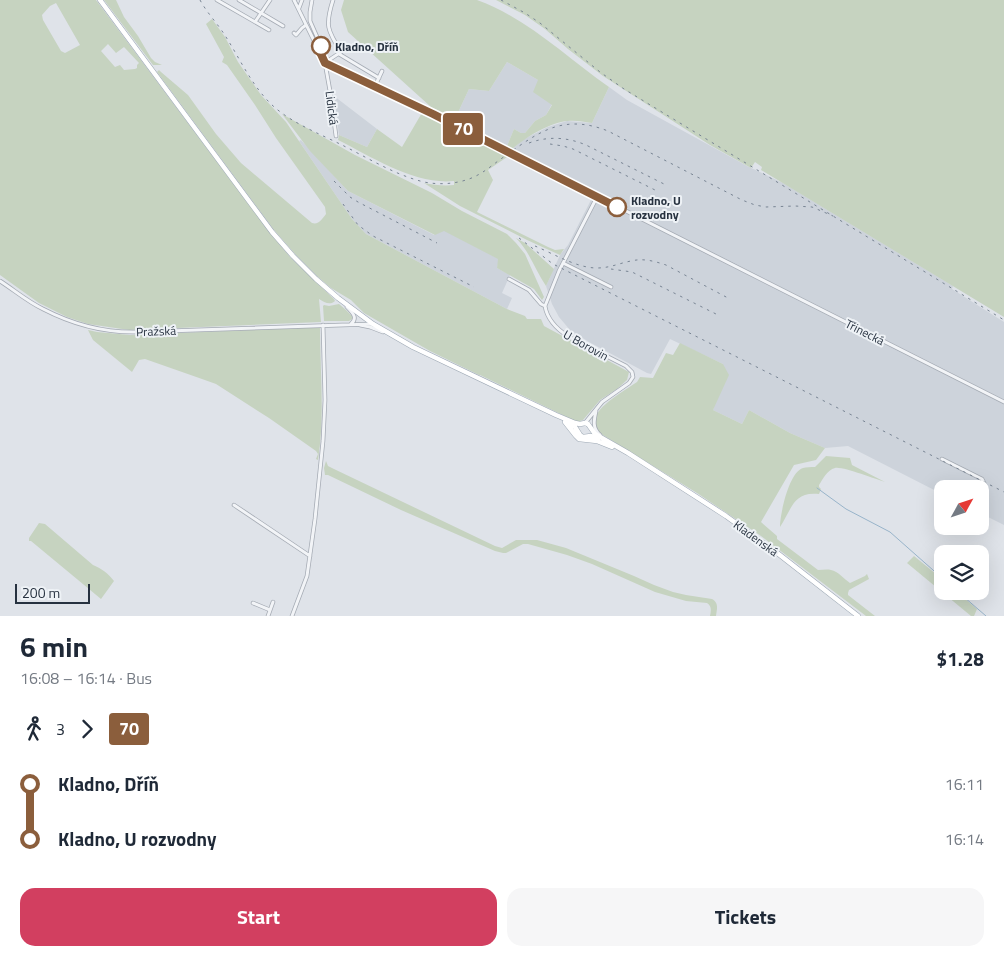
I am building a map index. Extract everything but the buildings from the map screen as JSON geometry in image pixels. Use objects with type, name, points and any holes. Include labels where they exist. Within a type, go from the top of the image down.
[{"type":"main road","points":[[100,0],[272,232],[293,256],[338,298],[428,354]]},
{"type":"main road","points":[[330,290],[373,324],[400,340],[571,422],[582,424],[614,447]]},
{"type":"main road","points":[[556,415],[572,424],[578,434],[596,438],[614,447]]},
{"type":"main road","points":[[556,415],[568,424],[579,439],[597,441],[614,447]]},
{"type":"main road","points":[[577,430],[582,424]]},
{"type":"main road","points":[[587,436],[590,433],[590,428]]},
{"type":"main road","name":"Kladenská","points":[[614,447],[726,516],[858,616]]},
{"type":"street","points":[[217,0],[269,30]]},
{"type":"street","points":[[239,0],[283,26]]},
{"type":"street","points":[[255,22],[270,0]]},
{"type":"street","name":"Lidická","points":[[294,0],[325,63],[336,136]]},
{"type":"street","points":[[298,9],[302,0]]},
{"type":"street","name":"Lidická","points":[[312,0],[311,23],[322,46],[320,52]]},
{"type":"street","points":[[333,0],[328,24],[340,53],[379,78]]},
{"type":"street","points":[[294,33],[296,34],[306,25]]},
{"type":"street","points":[[325,63],[350,46]]},
{"type":"street","name":"Třinecká","points":[[325,63],[506,150],[1004,402]]},
{"type":"street","points":[[375,86],[382,71]]},
{"type":"street","points":[[544,306],[563,263],[597,197]]},
{"type":"street","points":[[563,263],[610,287]]},
{"type":"street","name":"U Borovin","points":[[509,279],[529,290],[544,306],[554,324],[563,333],[626,366],[632,372],[633,377],[629,383],[607,398],[597,408]]},
{"type":"street","name":"Pražská","points":[[0,281],[41,309],[68,320],[107,331],[138,332],[353,324]]},
{"type":"street","points":[[338,298],[354,314],[355,320],[353,324]]},
{"type":"street","points":[[353,324],[358,321],[358,312]]},
{"type":"street","points":[[353,324],[373,324],[389,330]]},
{"type":"street","points":[[353,324],[376,329],[400,340]]},
{"type":"street","points":[[292,616],[307,576],[323,441],[325,400],[323,325]]},
{"type":"street","points":[[582,424],[597,408]]},
{"type":"street","points":[[590,428],[590,422],[597,408]]},
{"type":"street","points":[[597,408],[594,421],[595,428],[614,447]]},
{"type":"street","points":[[942,458],[982,480]]},
{"type":"street","points":[[234,505],[310,556]]},
{"type":"street","points":[[268,616],[273,602]]},
{"type":"street","points":[[253,603],[270,610]]},
{"type":"shaded area","points":[[507,62],[538,80],[552,104],[546,115],[535,121],[525,133],[514,129],[507,146],[455,119],[469,89],[489,91]]},
{"type":"shaded area","points":[[609,87],[627,100],[747,166],[783,183],[953,286],[952,289],[1004,322],[1004,525],[989,518],[989,480],[934,480],[934,490],[848,446],[825,448],[790,433],[749,410],[742,424],[713,410],[723,364],[670,339],[651,374],[570,330],[559,317],[546,286],[560,255],[568,245],[592,198],[510,155],[512,149],[524,139],[548,127],[567,121],[592,123]]},
{"type":"shaded area","points":[[334,96],[377,129],[367,147],[339,135]]},
{"type":"shaded area","points":[[301,140],[348,191],[434,235],[444,230],[499,259],[497,268],[510,275],[502,293],[512,298],[507,309],[366,234],[352,219],[299,141]]},
{"type":"green space","points":[[0,0],[96,0],[271,234],[291,258],[335,301],[329,303],[319,299],[321,322],[129,330],[88,324],[67,317],[39,303],[0,275]],"holes":[[[56,3],[80,45],[65,53],[61,51],[42,15],[50,6]],[[108,44],[116,53],[124,47],[139,63],[137,68],[124,70],[120,65],[115,67],[101,51]]]},
{"type":"green space","points":[[104,0],[116,0],[124,17],[151,58],[162,65],[153,65]]},
{"type":"green space","points":[[344,0],[477,0],[513,17],[546,39],[609,87],[592,123],[571,121],[553,124],[512,149],[507,146],[514,129],[525,133],[535,121],[546,115],[552,105],[533,92],[538,80],[507,62],[489,91],[469,89],[455,119],[431,107],[348,32],[341,10]]},
{"type":"green space","points":[[496,0],[1004,0],[1004,317],[761,170],[762,167],[755,162],[751,168],[710,145],[603,76],[525,15]]},
{"type":"green space","points":[[212,19],[261,95],[286,122],[352,219],[366,234],[507,309],[525,316],[527,319],[541,319],[544,326],[629,372],[627,380],[600,400],[583,420],[577,422],[430,351],[364,313],[351,300],[331,288],[318,277],[274,230],[157,72],[159,70],[188,95],[216,134],[241,163],[312,223],[320,221],[326,214],[325,207],[227,65],[222,62],[224,57],[206,24]]},
{"type":"green space","points":[[423,111],[510,155],[488,170],[493,180],[477,212],[555,250],[564,249],[560,255],[460,206],[424,183],[454,185],[454,181],[424,179],[409,174],[338,140],[339,135],[367,147],[377,129],[402,147]]},
{"type":"green space","points":[[282,114],[355,155],[432,193],[507,234],[525,254],[544,297],[542,300],[534,289],[497,268],[498,259],[444,231],[435,235],[348,191],[310,151]]},
{"type":"green space","points":[[516,238],[525,243],[554,269],[546,286],[525,249]]},
{"type":"green space","points":[[339,304],[353,317],[352,319],[349,321],[324,321],[323,306]]},
{"type":"green space","points":[[320,327],[322,410],[318,460],[316,459],[318,454],[316,451],[216,384],[145,359],[139,360],[132,372],[93,340],[88,330],[130,335]]},
{"type":"green space","points":[[680,343],[723,364],[729,375],[713,410],[742,424],[749,410],[790,433],[825,448],[816,460],[794,465],[761,522],[777,536],[777,539],[818,570],[839,573],[850,583],[867,574],[869,579],[849,590],[848,595],[875,616],[866,616],[761,536],[697,493],[598,432],[595,420],[600,409],[637,382],[640,377],[653,378],[666,353],[673,355]]},
{"type":"green space","points":[[826,456],[850,458],[852,465],[885,482],[844,469],[832,469],[819,485],[821,489],[819,494],[804,495],[798,498],[780,527],[786,494],[794,477],[803,468],[815,467]]},
{"type":"green space","points":[[326,461],[328,466],[495,546],[502,548],[516,540],[537,540],[566,548],[673,592],[712,599],[717,604],[716,616],[710,616],[711,610],[707,603],[686,601],[655,592],[567,555],[528,544],[523,544],[506,553],[495,551],[325,475]]},
{"type":"green space","points":[[39,523],[45,524],[93,565],[112,578],[114,581],[101,599],[29,541]]},
{"type":"green space","points":[[914,556],[934,572],[934,585],[907,563]]},
{"type":"green space","points":[[952,600],[966,600],[977,609],[974,616],[971,616]]},
{"type":"waterway","points":[[817,488],[846,509],[890,532],[934,571]]},
{"type":"waterway","points":[[967,600],[986,616]]},
{"type":"railway","points":[[200,0],[226,37],[257,88],[278,110],[304,127],[382,166],[413,179],[441,184],[469,179],[484,171],[536,135],[562,125],[576,124],[608,131],[755,205],[766,207],[812,207],[833,216]]},
{"type":"railway","points":[[501,0],[540,23],[624,89],[1004,320]]},
{"type":"railway","points":[[529,143],[550,138],[579,142],[666,185]]},
{"type":"railway","points":[[550,144],[573,149],[659,192]]},
{"type":"railway","points":[[334,181],[350,197],[358,202],[437,243]]},
{"type":"railway","points":[[343,204],[358,225],[373,236],[474,287]]},
{"type":"railway","points":[[519,238],[553,264],[1004,492]]},
{"type":"railway","points":[[535,246],[574,263],[589,267],[606,267],[640,260],[657,262],[728,298]]},
{"type":"railway","points":[[611,269],[632,272],[720,316]]},
{"type":"bus line","name":"70","points":[[321,46],[320,52],[325,63],[433,114],[617,207]]},
{"type":"place","name":"Kladno, Dříň","points":[[321,46]]},
{"type":"place","name":"Kladno, U rozvodny","points":[[617,207]]}]
